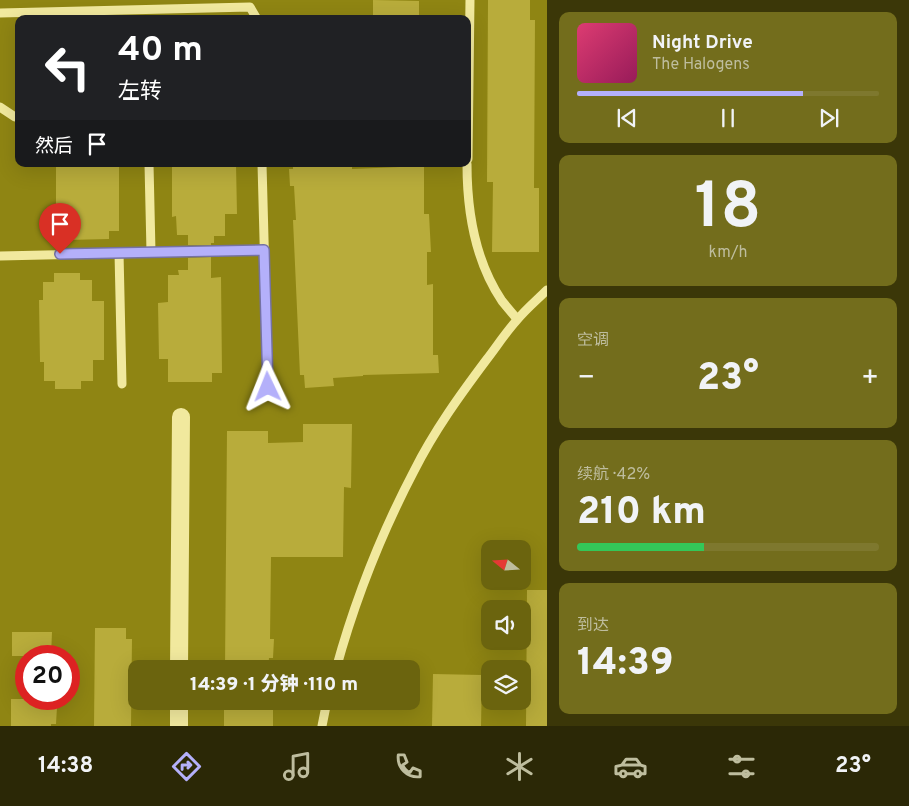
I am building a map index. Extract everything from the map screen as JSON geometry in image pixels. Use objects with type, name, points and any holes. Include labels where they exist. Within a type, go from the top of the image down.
[{"type":"street","points":[[179,660],[181,416]]},
{"type":"street","points":[[179,710],[179,726]]},
{"type":"lane","points":[[470,0],[470,15]]},
{"type":"lane","points":[[0,14],[250,7],[255,15]]},
{"type":"lane","points":[[0,107],[15,117]]},
{"type":"lane","points":[[149,167],[151,252]]},
{"type":"lane","points":[[262,167],[268,387]]},
{"type":"lane","points":[[467,167],[468,198],[472,224],[483,266],[503,302],[517,319]]},
{"type":"lane","points":[[0,256],[264,250]]},
{"type":"lane","points":[[119,253],[122,384]]},
{"type":"lane","points":[[338,660],[344,637],[381,540],[415,470],[458,399],[517,319],[546,290]]},
{"type":"lane","points":[[322,726],[325,710]]},
{"type":"building","points":[[373,0],[419,1],[419,15],[373,15]]},
{"type":"building","points":[[488,0],[530,0],[530,20],[535,20],[534,188],[539,188],[539,252],[492,252],[493,182],[487,182]]},
{"type":"building","points":[[56,167],[119,167],[119,231],[109,231],[109,239],[66,240],[66,216],[56,217]]},
{"type":"building","points":[[172,167],[236,167],[237,214],[225,214],[225,236],[214,236],[214,243],[211,243],[211,245],[188,245],[188,235],[177,235],[176,216],[172,217]]},
{"type":"building","points":[[293,167],[352,167],[352,169],[424,167],[424,214],[429,214],[431,252],[427,252],[427,285],[433,284],[433,355],[438,355],[439,373],[363,375],[333,378],[334,386],[305,388],[304,375],[300,375],[293,220],[296,220],[294,186],[290,186],[289,169],[293,169]]},
{"type":"building","points":[[211,257],[211,278],[221,277],[222,373],[212,373],[212,382],[168,382],[168,359],[159,359],[158,303],[168,302],[168,275],[179,275],[178,270],[188,270],[188,258]]},
{"type":"building","points":[[54,273],[80,273],[80,280],[92,280],[92,301],[104,301],[104,360],[93,360],[93,381],[81,381],[81,389],[55,389],[55,381],[44,381],[44,362],[40,362],[39,300],[43,300],[43,282],[54,282]]},
{"type":"building","points":[[303,424],[352,424],[351,488],[344,487],[343,557],[271,557],[270,639],[274,639],[273,658],[269,658],[269,660],[225,660],[227,431],[268,431],[268,443],[303,442]]},
{"type":"building","points":[[527,590],[547,590],[547,726],[526,726],[526,710],[531,710],[531,660],[526,660],[527,650],[531,650],[531,600],[527,600]]},
{"type":"building","points":[[95,628],[126,628],[126,639],[132,639],[132,660],[128,660],[128,710],[131,710],[131,726],[94,726]]},
{"type":"building","points":[[12,632],[52,632],[51,645],[15,645],[15,656],[12,656]]},
{"type":"building","points":[[433,674],[481,675],[481,726],[432,726]]},
{"type":"building","points":[[11,699],[15,699],[15,710],[57,710],[56,724],[51,724],[51,726],[11,726]]},
{"type":"building","points":[[224,710],[273,710],[273,726],[224,726]]},
{"type":"route","points":[[60,254],[264,250],[268,387]]}]
